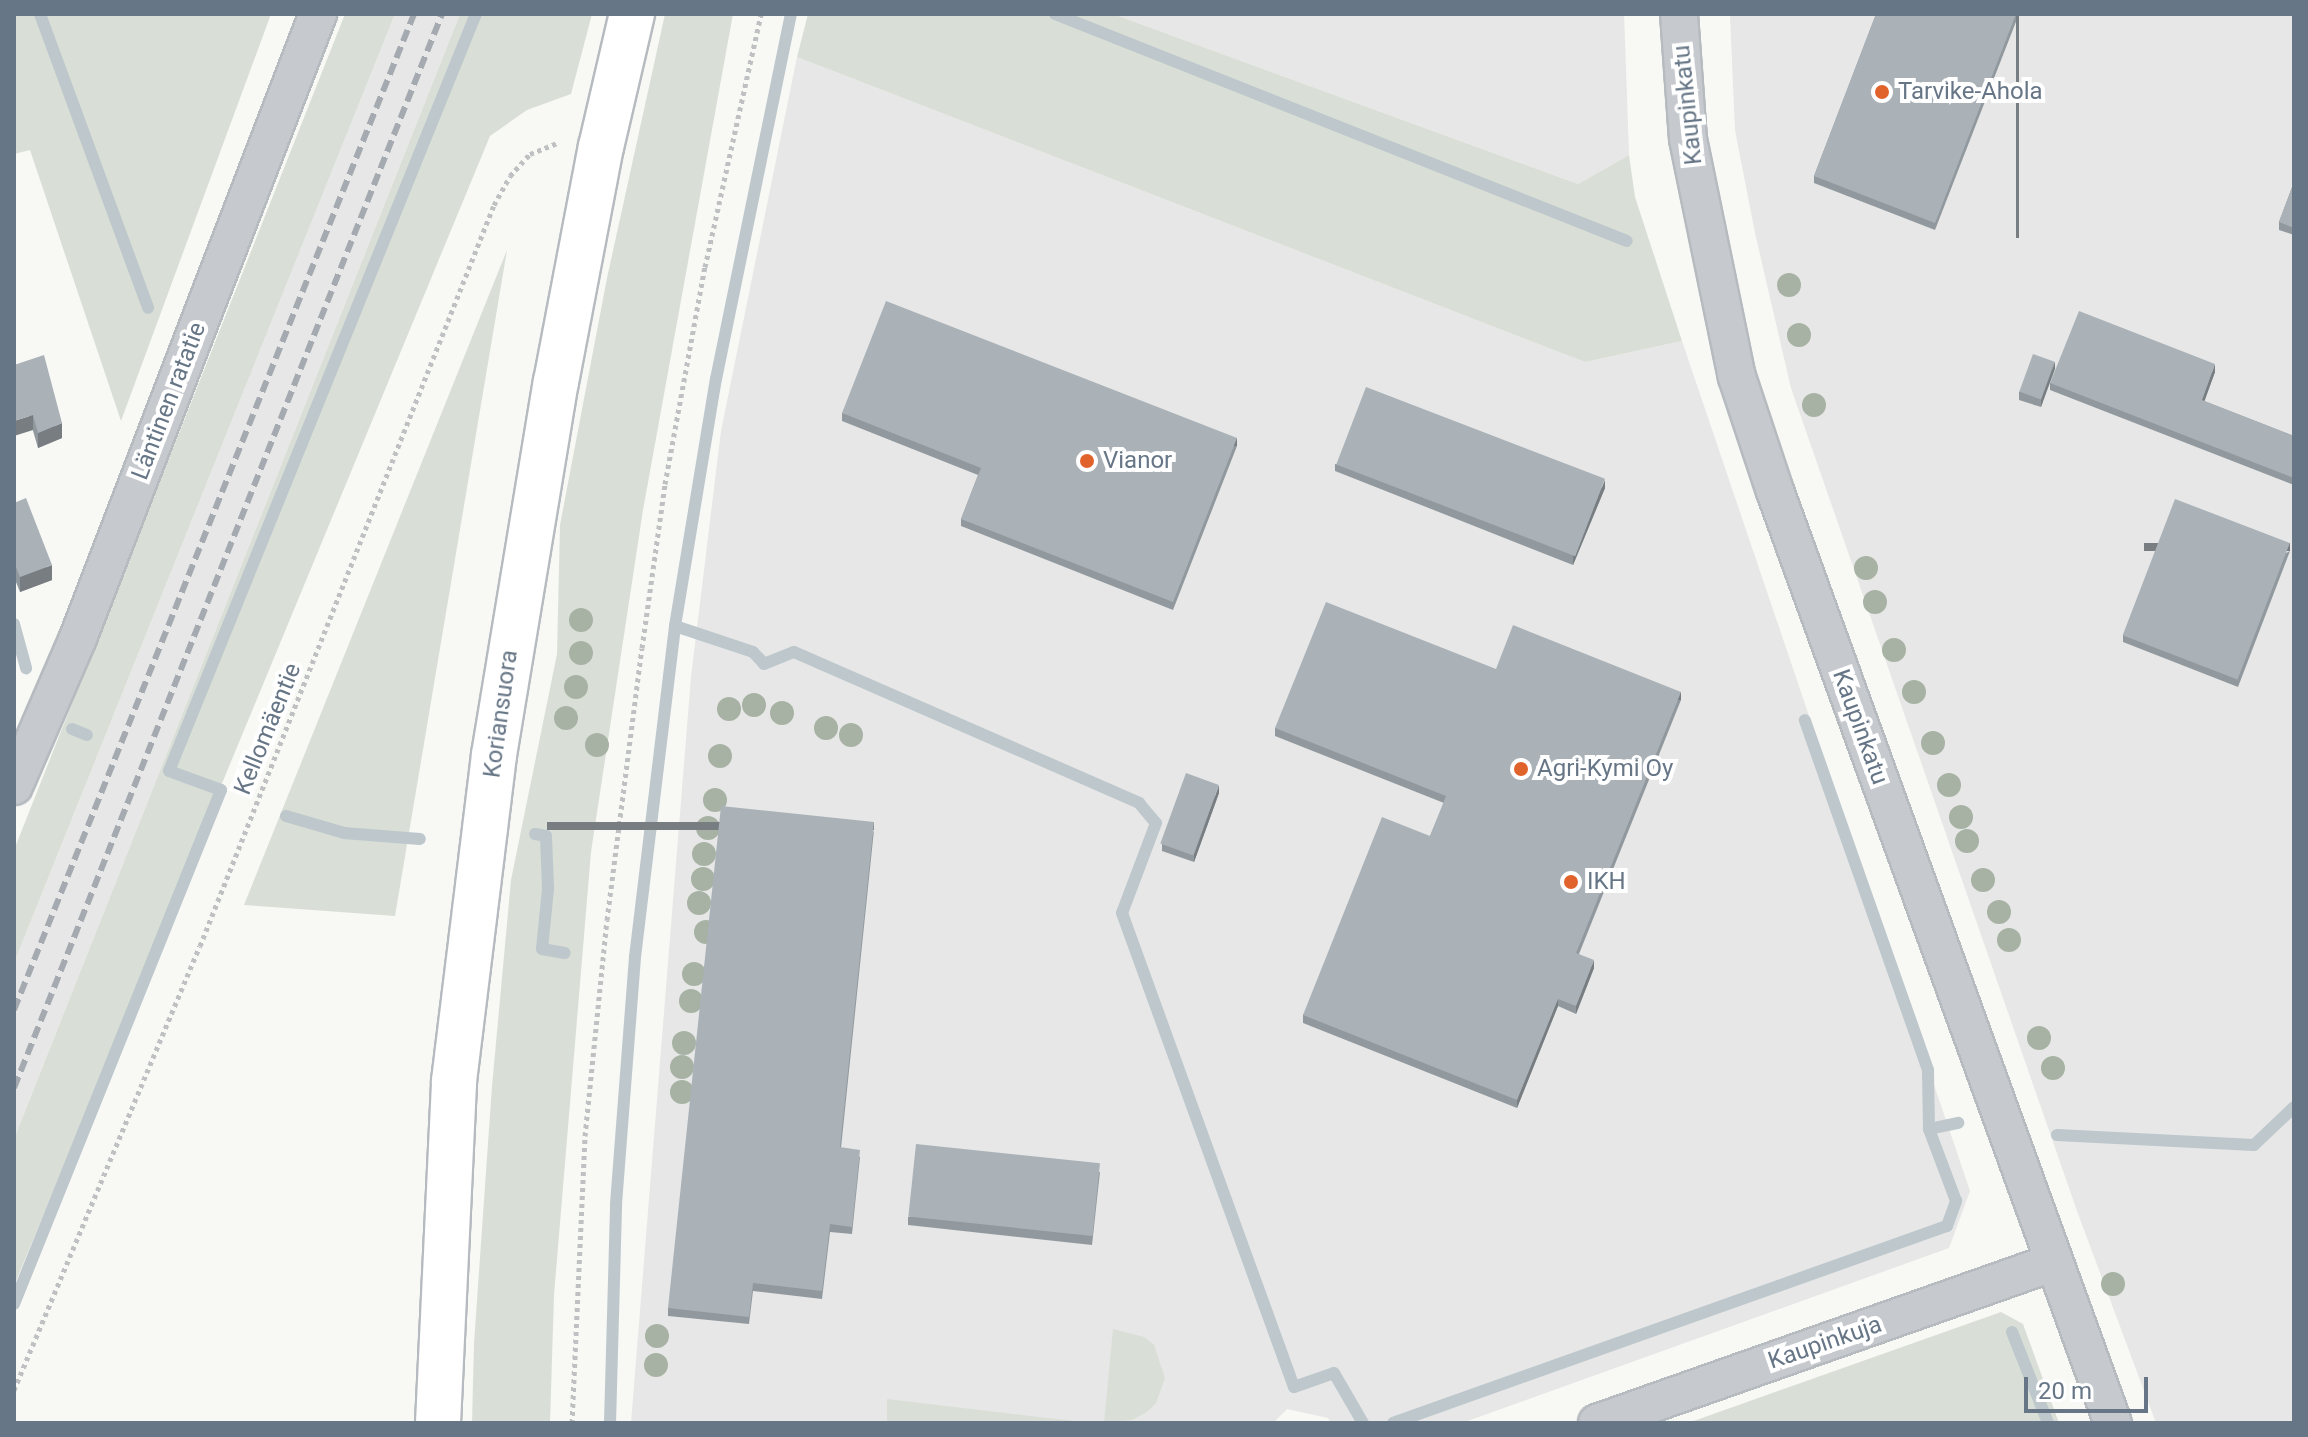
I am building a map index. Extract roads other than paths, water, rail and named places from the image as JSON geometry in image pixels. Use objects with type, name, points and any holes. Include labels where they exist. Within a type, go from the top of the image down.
[{"type":"main road","name":"Koriansuora","points":[[438,1423],[454,1081],[494,755],[556,382],[601,147],[632,14]]},
{"type":"street","name":"Läntinen ratatie","points":[[14,786],[78,638],[318,14]]},
{"type":"street","name":"Kaupinkatu","points":[[1679,14],[1688,139],[1737,377],[2113,1423]]},
{"type":"street","name":"Kaupinkuja","points":[[1597,1423],[2053,1262]]},
{"type":"waterway","points":[[40,14],[148,308]]},
{"type":"waterway","points":[[14,1304],[221,790],[169,771],[476,14]]},
{"type":"waterway","points":[[675,626],[716,379],[791,14]]},
{"type":"waterway","points":[[1055,14],[1627,241]]},
{"type":"waterway","points":[[14,624],[26,668]]},
{"type":"waterway","points":[[610,1423],[616,1204],[635,957],[675,626],[753,652],[764,664],[794,652],[1139,803],[1156,823],[1122,913],[1294,1387],[1334,1373],[1363,1423]]},
{"type":"waterway","points":[[1393,1423],[1947,1226],[1956,1201],[1929,1129],[1928,1070],[1805,720]]},
{"type":"waterway","points":[[72,729],[87,735]]},
{"type":"waterway","points":[[286,816],[344,833],[420,839]]},
{"type":"waterway","points":[[535,834],[546,836],[548,889],[542,949],[565,953]]},
{"type":"waterway","points":[[2057,1135],[2254,1145],[2294,1107]]},
{"type":"waterway","points":[[1929,1129],[1958,1123]]},
{"type":"waterway","points":[[2012,1332],[2048,1423]]},
{"type":"railway","points":[[14,1010],[414,14]]},
{"type":"railway","points":[[14,1088],[442,14]]},
{"type":"place","name":"Tarvike-Ahola","points":[[1882,92]]},
{"type":"place","name":"Vianor","points":[[1087,461]]},
{"type":"place","name":"Agri-Kymi Oy","points":[[1521,769]]},
{"type":"place","name":"IKH","points":[[1571,882]]}]
